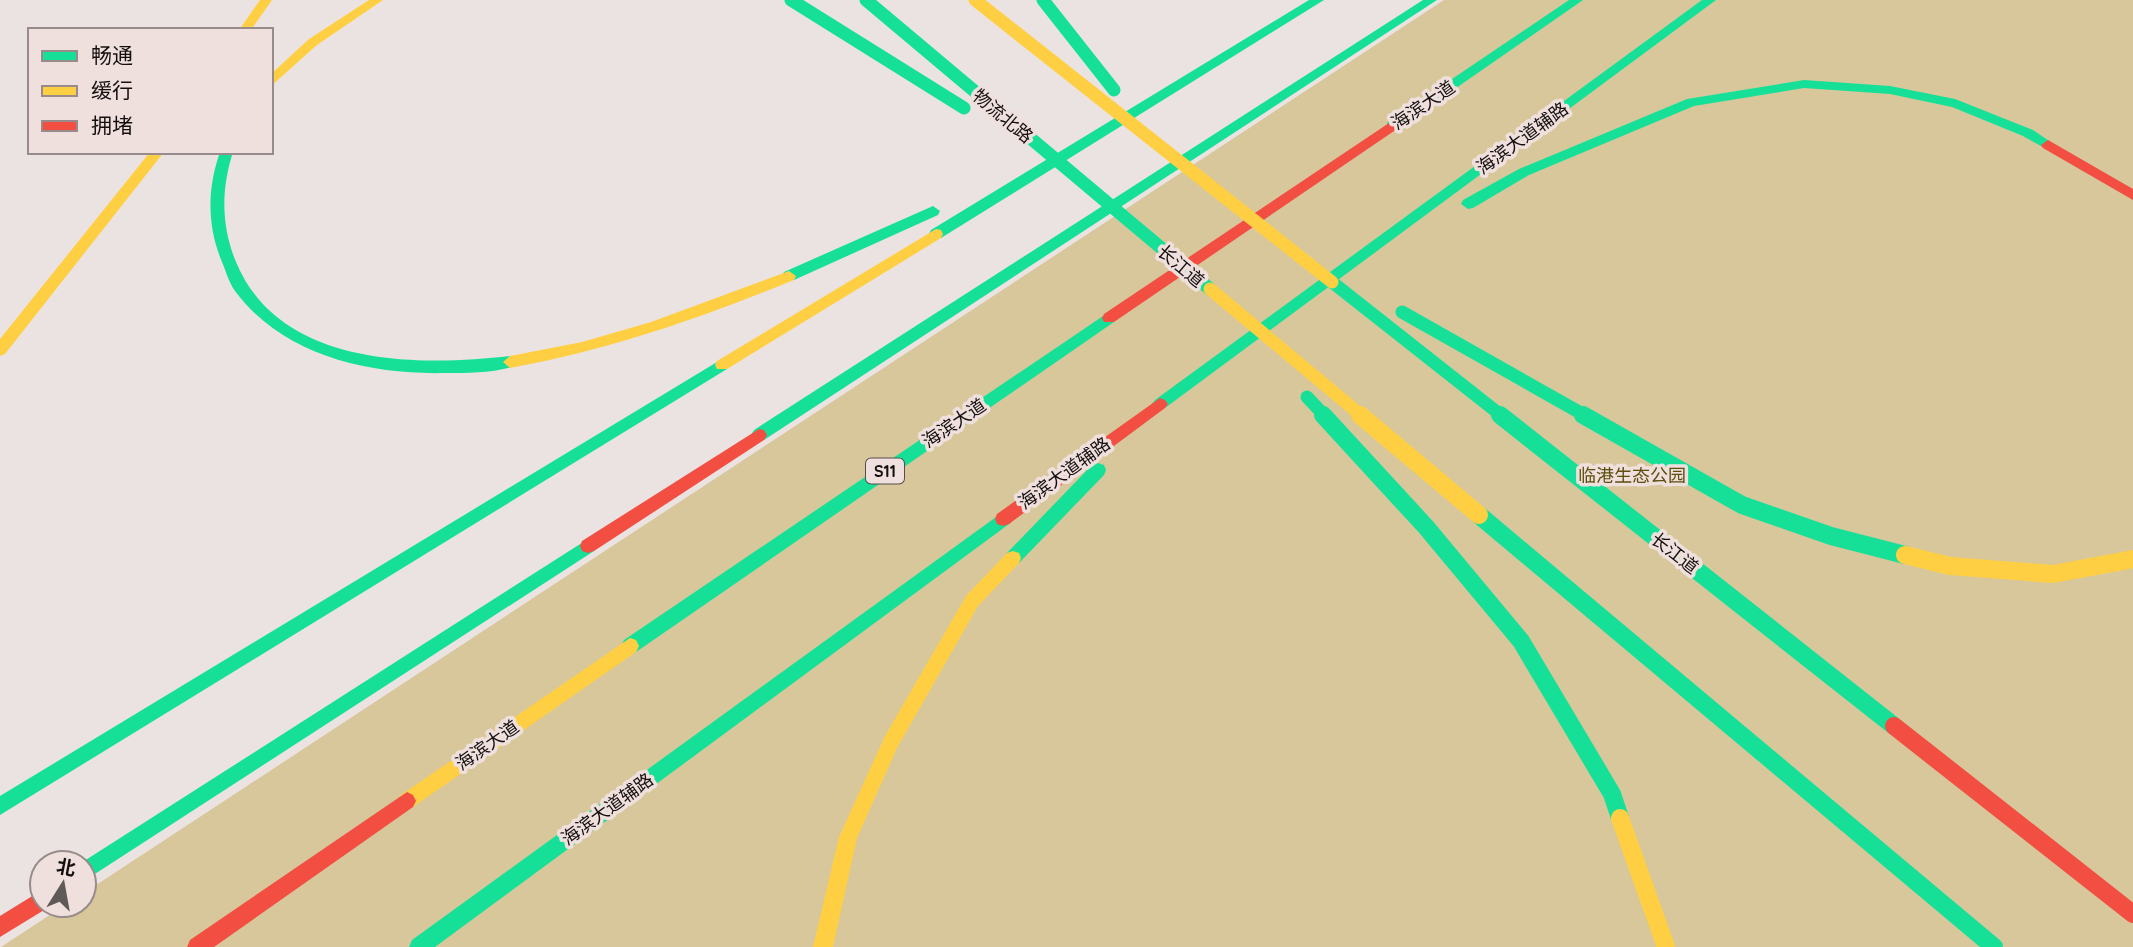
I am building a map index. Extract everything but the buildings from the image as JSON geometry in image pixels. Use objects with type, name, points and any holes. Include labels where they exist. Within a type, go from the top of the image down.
[{"type":"main road","points":[[246,28],[266,0]]},
{"type":"main road","points":[[273,80],[337,24],[377,0]]},
{"type":"main road","points":[[791,0],[1083,182]]},
{"type":"main road","name":"物流北路","points":[[866,0],[1141,232]]},
{"type":"main road","points":[[975,0],[1152,139]]},
{"type":"main road","points":[[1043,0],[1152,139]]},
{"type":"main road","points":[[0,806],[1318,0]]},
{"type":"main road","points":[[98,864],[1431,0]]},
{"type":"main road","name":"海滨大道","points":[[197,947],[762,554],[1577,0]]},
{"type":"main road","name":"海滨大道辅路","points":[[419,947],[1710,0]]},
{"type":"main road","points":[[1174,87],[1229,35]]},
{"type":"main road","points":[[1455,212],[1524,172],[1692,102],[1804,85],[1890,90],[1955,103],[2028,133],[2133,195]]},
{"type":"main road","name":"长江道","points":[[1152,139],[2133,914]]},
{"type":"main road","points":[[226,154],[217,200],[219,237],[231,278],[254,312],[291,338],[345,356],[390,365],[491,367],[558,356],[643,333],[788,276],[1079,146]]},
{"type":"main road","points":[[0,350],[156,154]]},
{"type":"main road","points":[[1294,306],[1432,225]]},
{"type":"main road","name":"长江道","points":[[1141,232],[1994,947]]},
{"type":"main road","points":[[1289,247],[1742,505],[1831,536],[1950,566],[2053,574],[2133,559]]},
{"type":"main road","points":[[1204,284],[1426,527],[1521,641],[1612,794],[1665,947]]},
{"type":"main road","points":[[823,947],[848,837],[891,742],[972,601],[1167,398]]},
{"type":"main road","points":[[0,927],[28,909]]},
{"type":"green space","name":"临港生态公园","points":[[1444,0],[2133,0],[2133,947],[1,947],[44,919],[98,919],[98,884]]},
{"type":"traffic: fast","points":[[791,0],[964,108]]},
{"type":"traffic: fast","points":[[866,0],[1210,289]]},
{"type":"traffic: fast","points":[[1043,0],[1114,90]]},
{"type":"traffic: fast","points":[[936,234],[1318,0]]},
{"type":"traffic: fast","points":[[759,435],[1431,0]]},
{"type":"traffic: fast","points":[[1392,126],[1577,0]]},
{"type":"traffic: fast","points":[[1160,404],[1710,0]]},
{"type":"traffic: fast","points":[[1468,204],[1524,172],[1692,102],[1804,84],[1890,90],[1955,103],[2028,133],[2048,145]]},
{"type":"traffic: fast","points":[[226,154],[217,199],[222,246],[239,286],[265,317],[300,339],[339,355],[383,364],[427,367],[510,362]]},
{"type":"traffic: fast","points":[[789,276],[933,211]]},
{"type":"traffic: fast","points":[[1332,282],[1894,726]]},
{"type":"traffic: fast","points":[[1402,312],[1742,505],[1831,536],[1905,555]]},
{"type":"traffic: fast","points":[[630,646],[1109,318]]},
{"type":"traffic: fast","points":[[0,806],[722,365]]},
{"type":"traffic: fast","points":[[1307,397],[1426,527],[1521,641],[1612,794],[1620,818]]},
{"type":"traffic: fast","points":[[1013,558],[1098,470]]},
{"type":"traffic: fast","points":[[1479,515],[1994,947]]},
{"type":"traffic: fast","points":[[419,947],[1003,519]]},
{"type":"traffic: fast","points":[[98,863],[588,546]]},
{"type":"traffic: slow","points":[[246,28],[266,0]]},
{"type":"traffic: slow","points":[[273,80],[313,42],[377,0]]},
{"type":"traffic: slow","points":[[975,0],[1332,282]]},
{"type":"traffic: slow","points":[[0,350],[156,154]]},
{"type":"traffic: slow","points":[[722,365],[936,234]]},
{"type":"traffic: slow","points":[[510,362],[582,348],[652,328],[789,276]]},
{"type":"traffic: slow","points":[[1210,289],[1479,515]]},
{"type":"traffic: slow","points":[[1905,555],[1950,566],[2053,574],[2133,559]]},
{"type":"traffic: slow","points":[[823,947],[848,837],[891,742],[972,601],[1013,558]]},
{"type":"traffic: slow","points":[[407,801],[630,646]]},
{"type":"traffic: slow","points":[[1620,818],[1666,947]]},
{"type":"traffic: jam","points":[[1109,318],[1392,126]]},
{"type":"traffic: jam","points":[[2048,145],[2133,195]]},
{"type":"traffic: jam","points":[[1003,519],[1160,404]]},
{"type":"traffic: jam","points":[[588,546],[759,435]]},
{"type":"traffic: jam","points":[[1894,726],[2133,914]]},
{"type":"traffic: jam","points":[[197,947],[407,801]]},
{"type":"traffic: jam","points":[[0,927],[28,909]]}]
